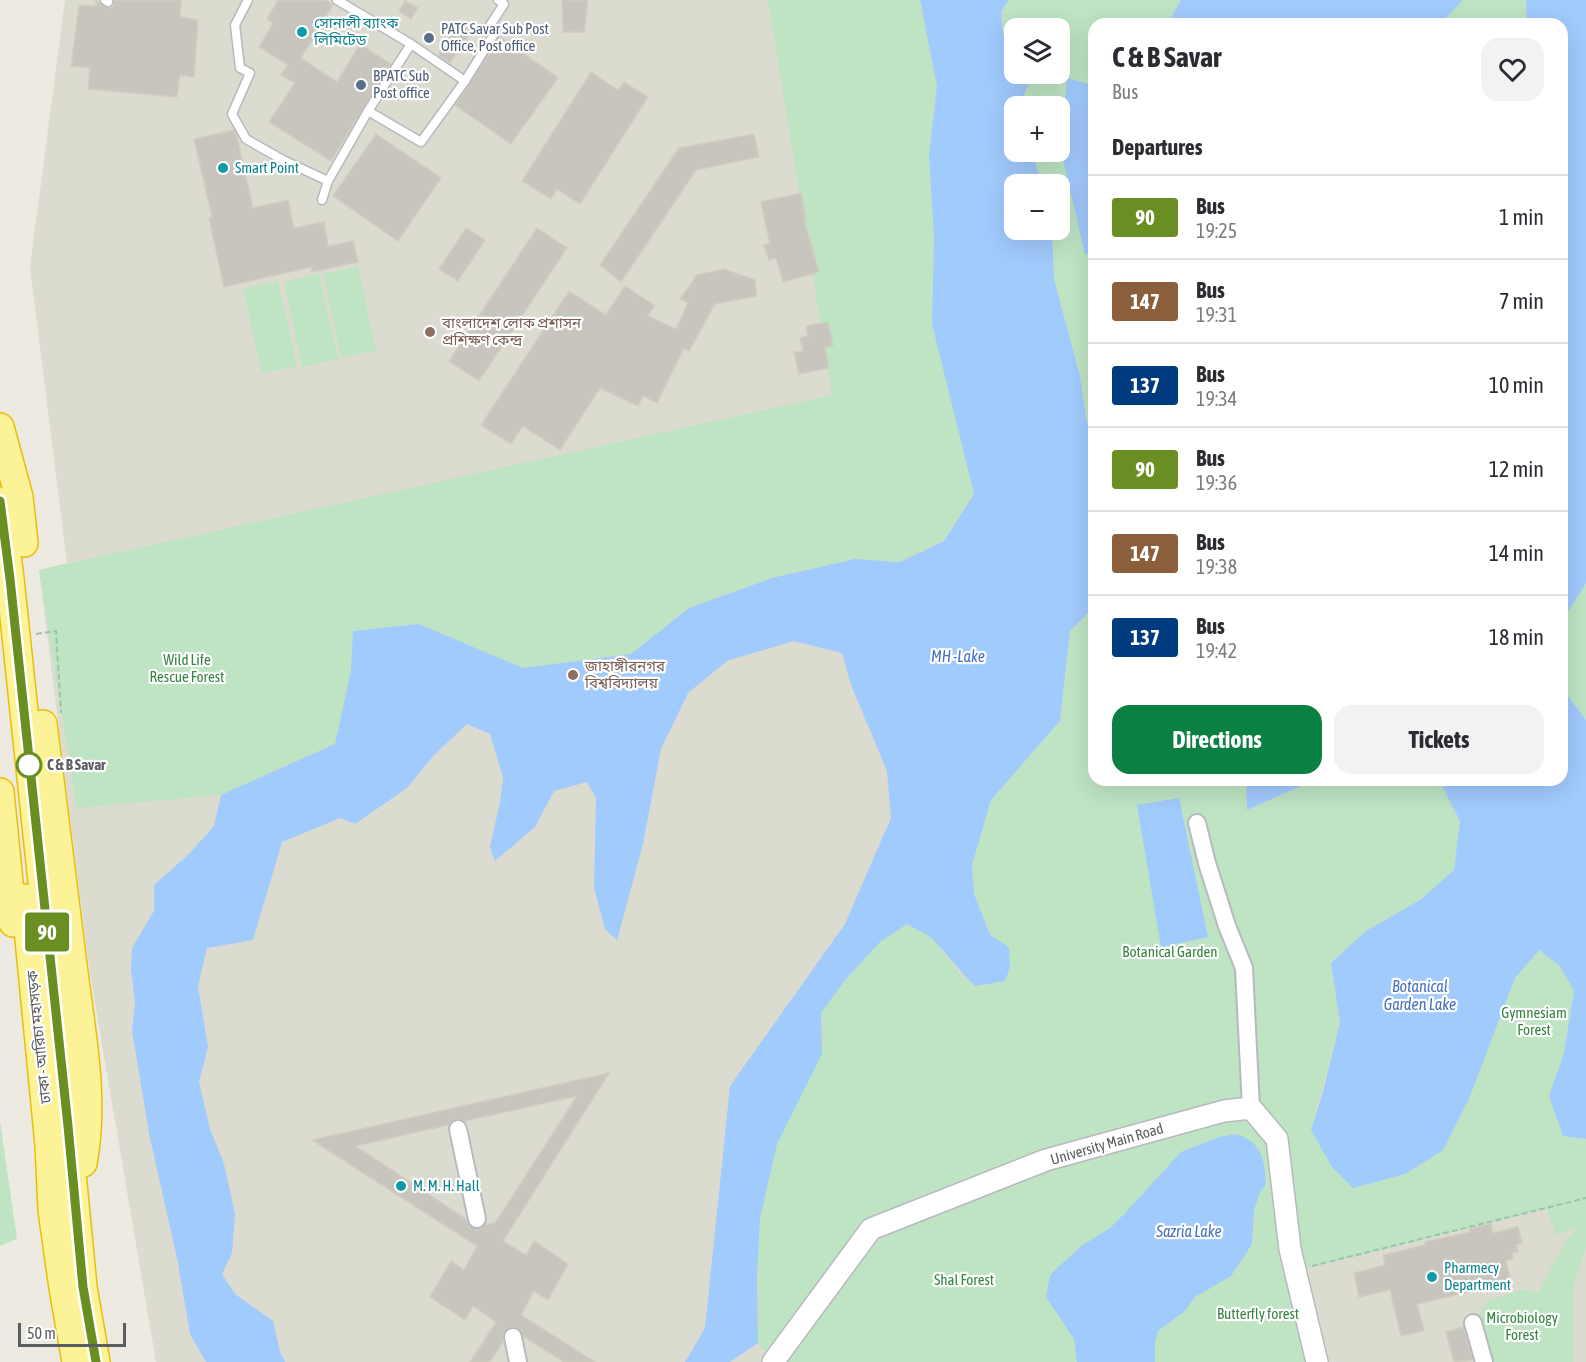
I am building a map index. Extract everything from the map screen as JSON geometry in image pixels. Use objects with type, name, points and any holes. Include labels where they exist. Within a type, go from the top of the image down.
[{"type":"highway","points":[[0,427],[19,497],[41,708],[83,1047],[87,1126],[84,1161],[75,1196]]},
{"type":"highway","name":"ঢাকা - আরিচা মহাসড়ক","points":[[0,501],[83,1287],[96,1362]]},
{"type":"highway","name":"ঢাকা - আরিচা মহাসড়ক","points":[[0,640],[50,1145],[52,1210],[76,1362]]},
{"type":"highway","points":[[0,792],[30,1084],[50,1145]]},
{"type":"street","points":[[1197,823],[1217,894],[1244,968],[1251,1108],[1277,1139],[1290,1249],[1317,1362]]},
{"type":"street","name":"University Main Road","points":[[773,1362],[871,1229],[1046,1160],[1224,1111],[1251,1108]]},
{"type":"street","points":[[458,1129],[477,1219]]},
{"type":"street","points":[[1473,1323],[1484,1362]]},
{"type":"street","points":[[513,1337],[518,1362]]},
{"type":"lane","points":[[248,0],[235,25],[240,68],[250,73],[232,114],[246,139],[283,160],[328,181]]},
{"type":"lane","points":[[337,0],[411,44],[465,81]]},
{"type":"lane","points":[[368,111],[421,142],[465,81],[496,31],[489,27],[504,4],[498,0]]},
{"type":"lane","points":[[321,200],[328,181],[368,111],[411,44]]},
{"type":"path","points":[[1295,1271],[1586,1198]]},
{"type":"shaded area","name":"জাহাঙ্গীরনগর বিশ্ববিদ্যালয়","points":[[65,0],[1586,0],[1586,1362],[156,1362],[90,974],[39,570],[67,563],[30,267]]},
{"type":"green space","name":"Wild Life Rescue Forest","points":[[768,0],[920,0],[937,86],[929,156],[934,237],[932,324],[974,493],[944,541],[900,562],[855,559],[772,578],[689,608],[631,654],[523,668],[419,624],[353,631],[351,670],[335,744],[221,795],[77,808],[39,570],[832,395]]},
{"type":"green space","points":[[1009,0],[1193,0],[1178,18],[1088,18],[1088,84],[1070,80],[1070,18],[1004,18],[1004,37],[1001,12]]},
{"type":"green space","points":[[1463,0],[1526,0],[1527,18],[1446,18]]},
{"type":"green space","points":[[1029,84],[1068,84],[1069,96],[1024,96]]},
{"type":"green space","points":[[1070,108],[1085,254],[1088,254],[1088,426],[1080,376],[1054,279],[1052,240],[1070,240],[1070,174],[1039,174],[1035,162],[1070,162]]},
{"type":"green space","points":[[358,266],[376,350],[341,358],[323,274]]},
{"type":"green space","points":[[319,274],[338,359],[302,367],[284,282]]},
{"type":"green space","points":[[278,281],[297,366],[262,373],[243,289]]},
{"type":"green space","points":[[1586,583],[1586,720],[1568,696],[1568,612]]},
{"type":"green space","name":"Botanical Garden","points":[[1088,613],[1088,786],[1246,786],[1248,810],[1302,786],[1442,786],[1460,821],[1454,870],[1420,900],[1366,931],[1331,964],[1340,1022],[1311,1130],[1443,1150],[1469,1099],[1515,978],[1539,950],[1560,966],[1574,991],[1564,1053],[1549,1096],[1563,1136],[1586,1139],[1586,1247],[1574,1284],[1573,1362],[1484,1362],[1473,1323],[1486,1302],[1519,1290],[1530,1290],[1537,1294],[1567,1239],[1577,1228],[1556,1235],[1546,1208],[1295,1271],[1317,1362],[1155,1362],[1155,1342],[1158,1331],[1185,1311],[1195,1297],[1210,1288],[1252,1244],[1254,1210],[1261,1190],[1236,1134],[1219,1137],[1181,1152],[1110,1228],[1080,1247],[1061,1320],[1074,1339],[1077,1362],[773,1362],[758,1343],[757,1278],[760,1218],[778,1140],[822,1054],[821,1013],[845,980],[883,939],[907,924],[932,938],[959,972],[975,986],[990,935],[974,894],[972,865],[991,800],[1060,721],[1070,631]]},
{"type":"green space","points":[[0,1121],[17,1239],[0,1246]]},
{"type":"water","name":"MH -Lake","points":[[920,0],[1009,0],[1001,12],[1004,37],[1004,84],[1028,84],[1024,96],[1004,96],[1004,162],[1035,162],[1039,174],[1004,174],[1004,240],[1052,240],[1054,279],[1080,376],[1088,426],[1088,613],[1070,631],[1060,721],[991,800],[972,865],[974,894],[990,935],[1009,947],[1010,967],[1005,981],[975,986],[932,938],[907,924],[880,942],[845,980],[821,1013],[822,1054],[777,1144],[760,1218],[757,1278],[758,1343],[730,1362],[685,1362],[705,1328],[730,1086],[845,924],[891,818],[887,771],[851,685],[842,653],[793,641],[727,661],[688,693],[661,749],[643,844],[617,940],[605,929],[594,888],[596,798],[587,782],[554,791],[535,827],[495,861],[490,847],[503,777],[490,734],[467,724],[434,755],[407,788],[355,824],[340,818],[282,842],[253,940],[207,948],[198,986],[208,1047],[199,1082],[210,1129],[224,1164],[235,1214],[232,1253],[222,1274],[235,1294],[273,1321],[280,1352],[285,1362],[206,1362],[190,1334],[178,1263],[150,1138],[132,1031],[135,1001],[131,969],[132,948],[154,911],[154,885],[189,854],[214,826],[221,795],[335,744],[351,670],[353,631],[419,624],[523,668],[631,654],[689,608],[772,578],[855,559],[900,562],[944,541],[974,494],[932,324],[934,237],[929,156],[937,86]]},
{"type":"water","points":[[1181,0],[1463,0],[1446,18],[1171,18]]},
{"type":"water","points":[[1526,0],[1586,0],[1586,583],[1568,612],[1568,18],[1527,18]]},
{"type":"water","points":[[1070,79],[1088,84],[1088,254],[1085,254],[1070,190],[1070,174],[1066,174],[1064,162],[1070,162],[1070,96],[1066,96],[1067,84],[1070,84]]},
{"type":"water","name":"Botanical Garden Lake","points":[[1568,696],[1586,720],[1586,1139],[1563,1136],[1549,1096],[1564,1053],[1574,991],[1560,966],[1539,950],[1515,978],[1469,1099],[1443,1150],[1405,1174],[1353,1188],[1332,1167],[1311,1130],[1340,1022],[1331,963],[1366,931],[1420,900],[1454,870],[1460,821],[1442,786],[1568,786]]},
{"type":"water","points":[[1246,786],[1301,786],[1247,810]]},
{"type":"water","points":[[1179,798],[1208,937],[1161,947],[1137,805]]},
{"type":"water","name":"Sazria Lake","points":[[1236,1134],[1257,1147],[1263,1160],[1266,1184],[1261,1190],[1254,1210],[1252,1244],[1231,1276],[1195,1297],[1185,1311],[1158,1331],[1155,1342],[1155,1362],[1077,1362],[1074,1339],[1046,1297],[1050,1275],[1080,1247],[1110,1228],[1181,1152],[1219,1137]]},
{"type":"building","points":[[96,0],[108,8],[113,6],[114,0],[181,0],[180,17],[198,20],[194,77],[180,75],[177,97],[88,89],[90,68],[71,66],[79,5],[96,6]]},
{"type":"building","points":[[278,0],[326,0],[333,5],[301,58],[337,82],[360,44],[391,64],[331,161],[269,122],[295,83],[281,75],[288,65],[259,47],[273,23],[267,19]]},
{"type":"building","points":[[562,0],[588,0],[584,32],[563,32]]},
{"type":"building","points":[[405,1],[418,8],[411,19],[399,11]]},
{"type":"building","points":[[459,24],[471,32],[450,63],[438,55]]},
{"type":"building","points":[[500,37],[558,78],[511,144],[455,105]]},
{"type":"building","points":[[591,72],[618,90],[624,82],[648,97],[580,204],[557,189],[551,199],[522,181]]},
{"type":"building","points":[[234,130],[253,208],[288,200],[294,228],[324,222],[328,246],[353,241],[358,262],[312,272],[311,267],[224,287],[209,218],[212,217],[194,139]]},
{"type":"building","points":[[376,134],[441,178],[398,241],[333,196]]},
{"type":"building","points":[[754,134],[759,157],[696,170],[621,282],[600,265],[679,148]]},
{"type":"building","points":[[801,193],[806,220],[804,220],[819,272],[783,282],[776,258],[769,260],[764,245],[770,244],[761,202]]},
{"type":"building","points":[[466,228],[485,240],[458,281],[439,269]]},
{"type":"building","points":[[537,228],[567,248],[479,381],[449,361]]},
{"type":"building","points":[[724,269],[755,280],[757,296],[715,304],[689,351],[684,348],[657,403],[643,396],[638,406],[600,388],[560,450],[523,426],[511,444],[481,425],[569,291],[606,315],[625,286],[655,306],[648,316],[676,329],[688,303],[680,299],[697,275]]},
{"type":"building","points":[[828,322],[833,346],[825,347],[829,368],[799,374],[794,352],[803,351],[800,338],[808,336],[806,326]]},
{"type":"building","name":"M. M. H. Hall","points":[[609,1073],[503,1241],[526,1255],[534,1241],[568,1264],[548,1300],[534,1291],[521,1315],[595,1362],[564,1362],[524,1337],[520,1330],[512,1327],[503,1333],[503,1342],[490,1362],[470,1362],[496,1322],[473,1306],[465,1320],[430,1297],[451,1261],[464,1270],[477,1246],[312,1140]],"holes":[[[577,1096],[495,1223],[485,1225],[480,1229],[470,1226],[466,1219],[356,1146],[448,1125],[455,1119],[465,1121]]]},
{"type":"building","name":"Pharmecy Department","points":[[1491,1224],[1493,1233],[1518,1227],[1522,1243],[1516,1245],[1518,1252],[1512,1253],[1513,1259],[1506,1261],[1511,1282],[1417,1304],[1424,1331],[1401,1336],[1390,1290],[1359,1297],[1354,1273],[1385,1265],[1383,1255],[1425,1245],[1425,1242],[1470,1232],[1469,1229]]},
{"type":"building","points":[[1463,1327],[1473,1360],[1454,1362],[1446,1332]]},
{"type":"bus line","name":"90","points":[[0,501],[61,1056],[83,1287],[96,1362]]},
{"type":"place","name":"সোনালী ব্যাংক লিমিটেড","points":[[302,32]]},
{"type":"place","name":"PATC Savar Sub Post Office, Post office","points":[[429,38]]},
{"type":"place","name":"BPATC Sub Post office","points":[[361,85]]},
{"type":"place","name":"Smart Point","points":[[223,168]]},
{"type":"place","name":"বাংলাদেশ লোক প্রশাসন প্রশিক্ষণ কেন্দ্র","points":[[430,332]]},
{"type":"place","name":"জাহাঙ্গীরনগর বিশ্ববিদ্যালয়","points":[[573,675]]},
{"type":"place","name":"C & B Savar","points":[[29,765]]},
{"type":"place","name":"M. M. H. Hall","points":[[401,1186]]},
{"type":"place","name":"Pharmecy Department","points":[[1432,1277]]},
{"type":"park label","name":"Gymnesiam Forest","points":[[1534,1022]]},
{"type":"park label","name":"Shal Forest","points":[[964,1280]]},
{"type":"park label","name":"Butterfly forest","points":[[1258,1314]]},
{"type":"park label","name":"Microbiology Forest","points":[[1522,1326]]}]
